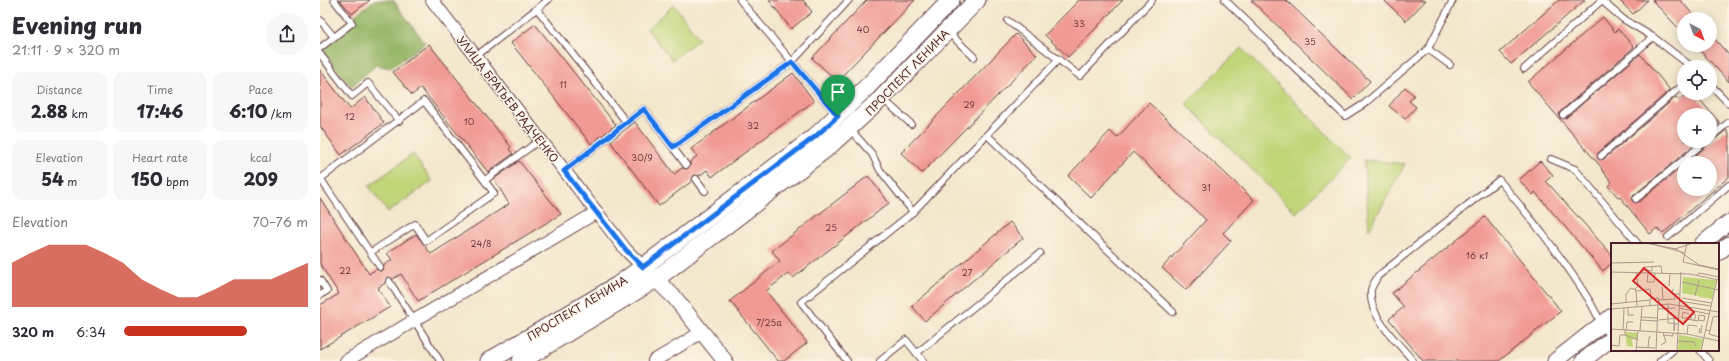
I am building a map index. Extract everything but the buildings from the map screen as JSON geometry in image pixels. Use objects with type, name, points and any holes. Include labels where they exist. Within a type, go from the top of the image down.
[{"type":"main road","name":"ПРОСПЕКТ ЛЕНИНА","points":[[489,361],[618,285],[816,136],[838,116],[951,0]]},
{"type":"main road","name":"ПРОСПЕКТ ЛЕНИНА","points":[[521,361],[656,279],[798,172],[850,129],[977,0]]},
{"type":"street","name":"УЛИЦА БРАТЬЕВ РАДЧЕНКО","points":[[432,0],[626,250],[675,298],[725,361]]},
{"type":"street","points":[[346,361],[597,212]]},
{"type":"street","points":[[1703,243],[1729,222]]},
{"type":"street","points":[[1719,252],[1729,244]]},
{"type":"street","points":[[1556,361],[1606,320]]},
{"type":"street","points":[[654,361],[702,332]]},
{"type":"street","points":[[1583,361],[1611,339]]},
{"type":"lane","points":[[320,48],[352,23],[334,0]]},
{"type":"lane","points":[[476,57],[548,0]]},
{"type":"lane","points":[[740,0],[838,116]]},
{"type":"lane","points":[[673,147],[792,62],[849,0]]},
{"type":"lane","points":[[1008,21],[1080,76],[1152,0]]},
{"type":"lane","points":[[1226,0],[1345,116],[1364,104],[1428,49],[1453,0]]},
{"type":"lane","points":[[1524,69],[1602,0],[1623,19],[1652,36],[1683,60]]},
{"type":"lane","points":[[536,9],[626,123]]},
{"type":"lane","points":[[320,20],[334,37]]},
{"type":"lane","points":[[947,31],[974,57]]},
{"type":"lane","points":[[1563,115],[1652,36]]},
{"type":"lane","points":[[1428,49],[1450,65]]},
{"type":"lane","points":[[320,54],[352,96],[368,84],[398,121]]},
{"type":"lane","points":[[848,361],[800,302],[912,212],[1059,59]]},
{"type":"lane","points":[[1601,156],[1677,90]]},
{"type":"lane","points":[[1717,91],[1729,104]]},
{"type":"lane","points":[[882,98],[911,124]]},
{"type":"lane","points":[[371,252],[415,224],[426,241],[494,193],[424,101],[320,178],[380,267]]},
{"type":"lane","points":[[564,171],[644,109],[686,165]]},
{"type":"lane","points":[[1717,132],[1729,122]]},
{"type":"lane","points":[[850,129],[872,154],[880,170],[912,212]]},
{"type":"lane","points":[[987,135],[1173,312]]},
{"type":"lane","points":[[485,180],[540,140]]},
{"type":"lane","points":[[1636,199],[1698,148]]},
{"type":"lane","points":[[1551,158],[1575,169],[1637,243]]},
{"type":"lane","points":[[696,179],[705,191]]},
{"type":"lane","points":[[1414,361],[1378,317],[1371,302],[1371,288],[1378,276],[1499,180],[1533,221],[1587,297],[1606,320],[1611,335]]},
{"type":"lane","points":[[1668,237],[1729,185]]},
{"type":"lane","points":[[917,353],[1040,253]]},
{"type":"lane","points":[[320,280],[327,291],[320,295]]},
{"type":"lane","points":[[389,281],[440,361]]},
{"type":"lane","points":[[880,361],[906,340],[923,361]]},
{"type":"lane","points":[[1660,361],[1672,351]]},
{"type":"lane","points":[[1701,351],[1709,361]]},
{"type":"green space","points":[[375,0],[393,0],[425,43],[391,68],[376,65],[351,87],[322,50],[350,27],[355,15]]},
{"type":"green space","points":[[674,5],[699,39],[672,60],[647,29]]},
{"type":"green space","points":[[1241,48],[1351,158],[1296,213],[1186,104]]},
{"type":"green space","points":[[413,154],[432,181],[388,212],[369,186]]},
{"type":"green space","points":[[1364,160],[1405,164],[1369,230]]},
{"type":"route","points":[[792,62],[838,116],[816,136],[643,267],[626,250],[564,171],[644,109],[673,147],[792,62]]}]
